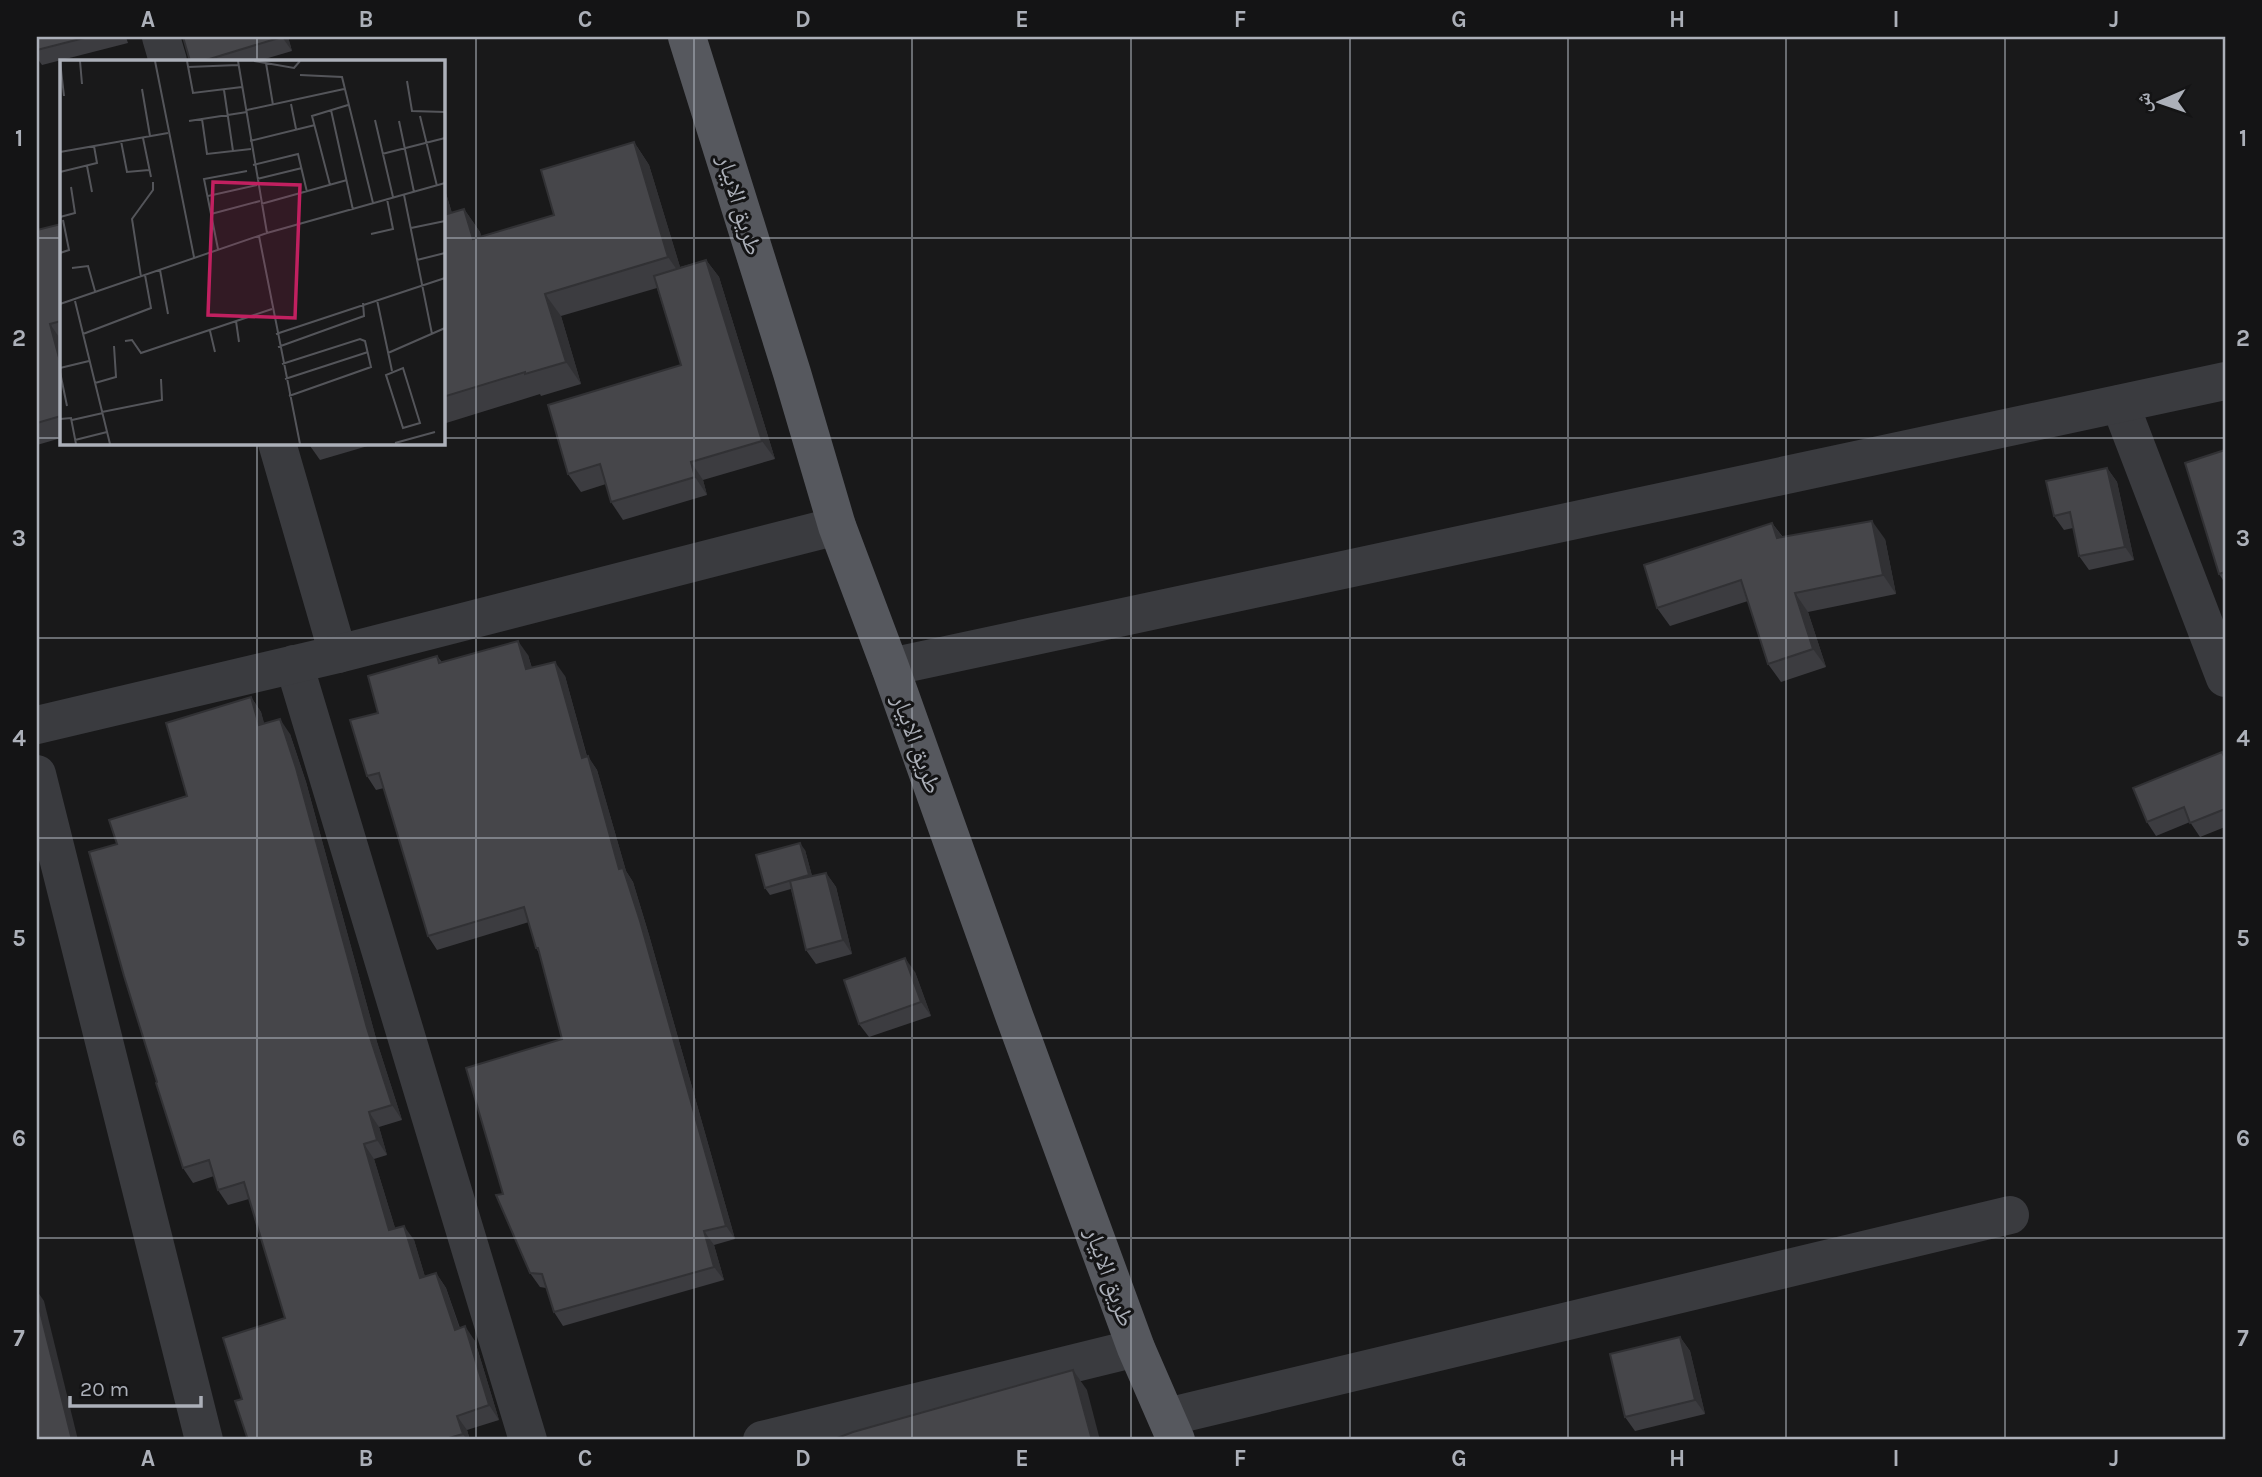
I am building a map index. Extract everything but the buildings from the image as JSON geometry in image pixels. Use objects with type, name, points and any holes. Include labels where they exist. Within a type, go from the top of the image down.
[{"type":"main road","name":"طريق الابيار","points":[[687,37],[837,526],[1136,1348],[1171,1429]]},
{"type":"street","points":[[161,37],[168,60]]},
{"type":"street","points":[[890,667],[2225,381]]},
{"type":"street","points":[[2120,404],[2225,678]]},
{"type":"street","points":[[277,444],[338,654]]},
{"type":"street","points":[[37,725],[338,654],[837,526]]},
{"type":"street","points":[[294,664],[528,1440]]},
{"type":"street","points":[[37,774],[204,1440]]},
{"type":"street","points":[[1171,1429],[2010,1215]]},
{"type":"street","points":[[762,1440],[1136,1348]]}]
